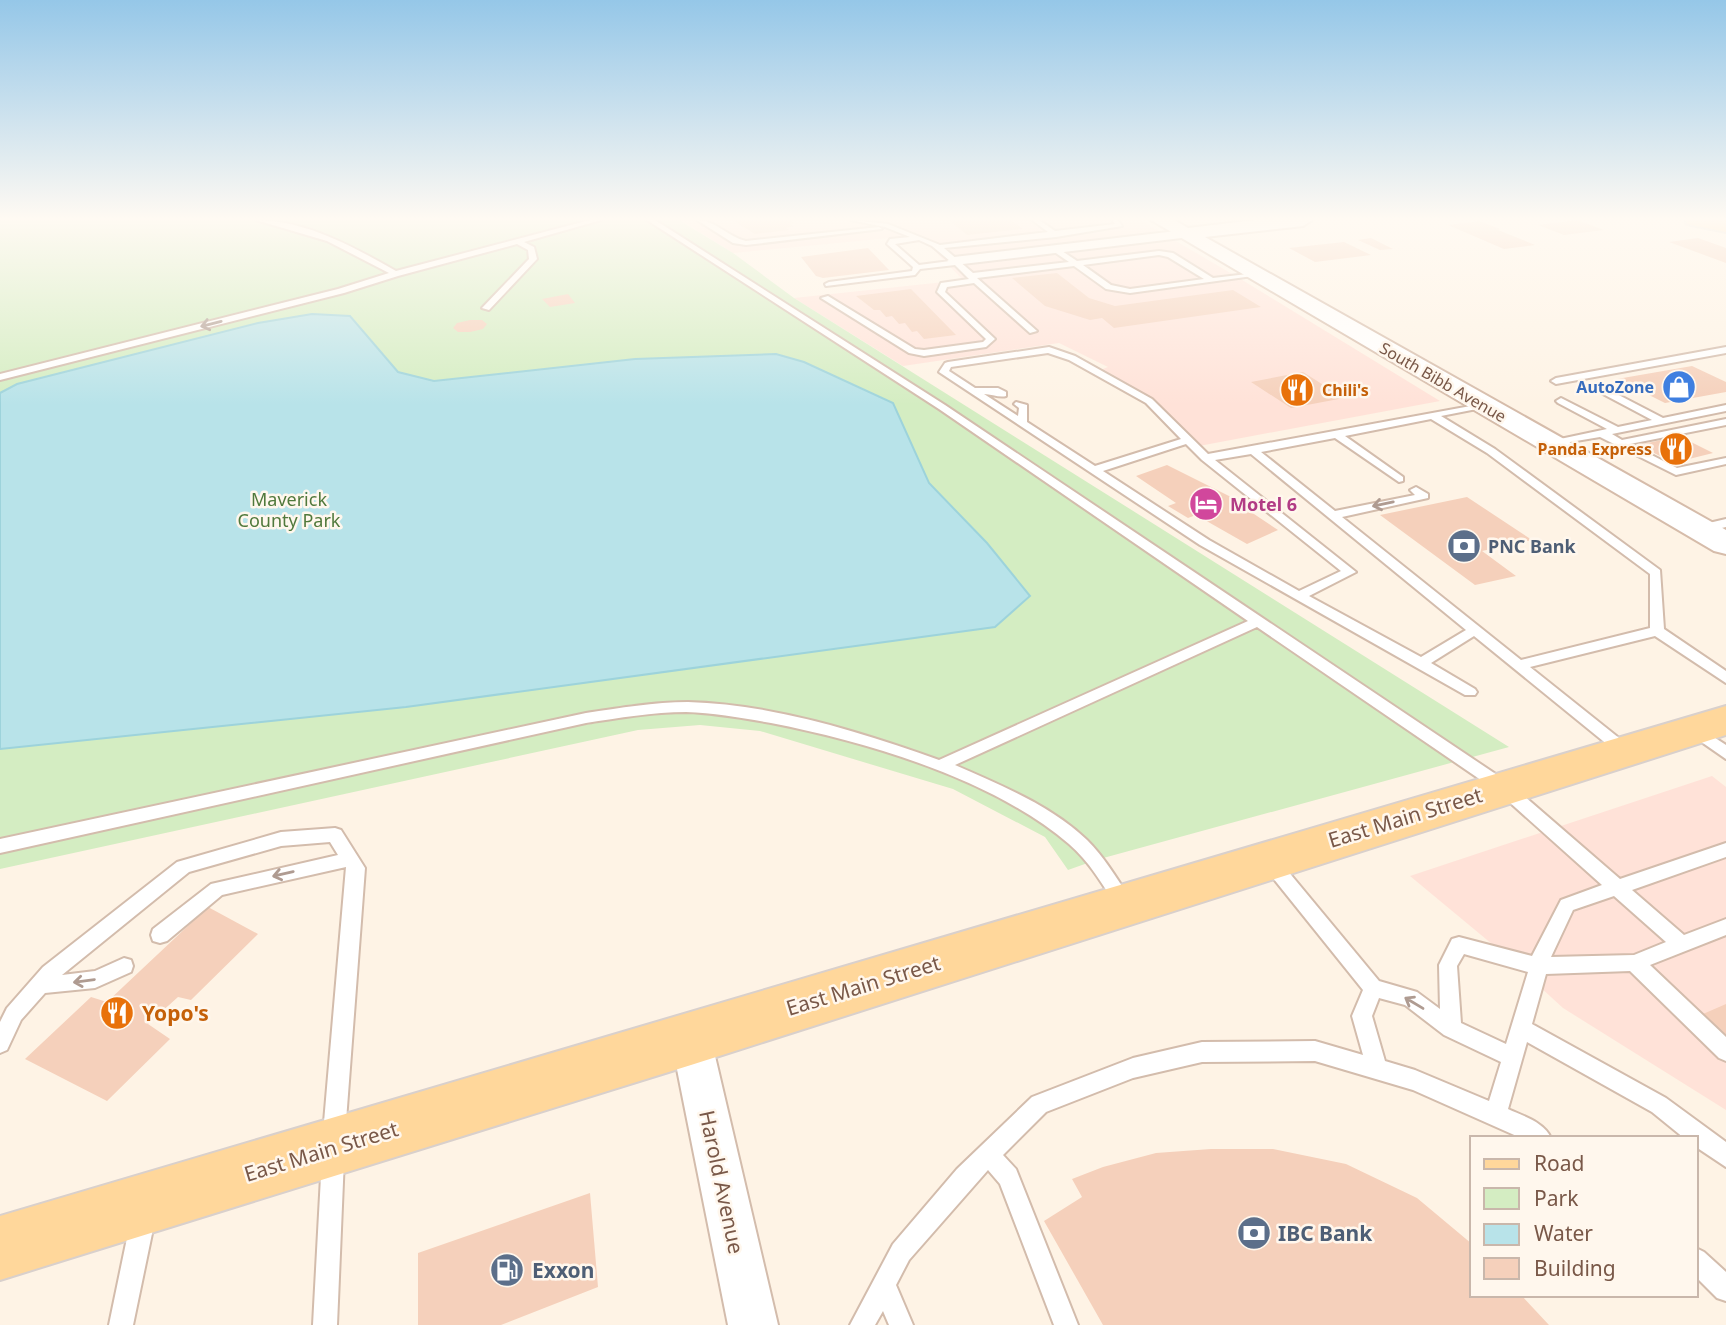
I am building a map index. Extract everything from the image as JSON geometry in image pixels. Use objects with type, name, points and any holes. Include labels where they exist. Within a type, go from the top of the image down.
[{"type":"main road","name":"South Bibb Avenue","points":[[1268,282],[1726,544]]},
{"type":"main road","name":"East Main Street","points":[[0,1248],[691,1039],[1624,750],[1715,734]]},
{"type":"street","name":"Harold Avenue","points":[[691,1039],[753,1325]]},
{"type":"lane","points":[[0,377],[370,282]]},
{"type":"lane","points":[[486,308],[511,282]]},
{"type":"lane","points":[[747,282],[942,407],[1503,787],[1681,944]]},
{"type":"lane","points":[[829,284],[846,282]]},
{"type":"lane","points":[[825,298],[912,351],[924,353],[986,344],[991,339],[941,292],[944,285],[957,282]]},
{"type":"lane","points":[[977,282],[1033,331]]},
{"type":"lane","points":[[1103,282],[1129,291],[1205,282]]},
{"type":"lane","points":[[1299,596],[1350,572],[1206,458],[1149,401],[1072,358],[1049,350],[947,365],[944,372],[1239,564],[1422,662],[1470,692]]},
{"type":"lane","points":[[1556,381],[1726,350]]},
{"type":"lane","points":[[973,391],[998,391],[1003,394]]},
{"type":"lane","points":[[1606,393],[1662,421]]},
{"type":"lane","points":[[1561,401],[1616,430]]},
{"type":"lane","points":[[1019,404],[1024,407],[1023,421]]},
{"type":"lane","points":[[1206,458],[1484,405]]},
{"type":"lane","points":[[1550,443],[1726,408]]},
{"type":"lane","points":[[1432,415],[1491,451],[1656,573],[1657,631]]},
{"type":"lane","points":[[1619,443],[1726,422]]},
{"type":"lane","points":[[1601,433],[1676,472],[1726,461]]},
{"type":"lane","points":[[1336,434],[1399,479]]},
{"type":"lane","points":[[1094,470],[1188,440]]},
{"type":"lane","points":[[1253,450],[1624,750]]},
{"type":"lane","points":[[1333,515],[1424,496],[1416,490]]},
{"type":"lane","points":[[1699,529],[1726,523]]},
{"type":"lane","points":[[939,766],[1257,622]]},
{"type":"lane","points":[[1422,662],[1475,630]]},
{"type":"lane","points":[[1518,665],[1657,631],[1726,678]]},
{"type":"lane","points":[[0,846],[586,718],[644,709],[701,708],[770,717],[847,737],[939,766],[1017,801],[1074,838],[1096,860],[1124,904]]},
{"type":"lane","points":[[0,1043],[14,1014],[50,973],[183,867],[281,839],[335,835],[356,868],[333,1147],[325,1325]]},
{"type":"lane","points":[[1496,1114],[1538,967],[1567,905],[1726,850]]},
{"type":"lane","points":[[160,935],[217,889],[349,859]]},
{"type":"lane","points":[[1268,859],[1373,988],[1410,998],[1451,1028],[1513,1056]]},
{"type":"lane","points":[[1451,1028],[1448,965],[1459,944],[1538,967],[1634,962],[1726,927]]},
{"type":"lane","points":[[1634,962],[1726,1051]]},
{"type":"lane","points":[[41,984],[66,984],[106,978],[124,966]]},
{"type":"lane","points":[[1373,988],[1362,1016],[1377,1069]]},
{"type":"lane","points":[[1521,1028],[1659,1105],[1726,1156]]},
{"type":"lane","points":[[862,1325],[901,1252],[965,1177],[1040,1104],[1133,1068],[1202,1052],[1315,1051],[1415,1080],[1496,1114],[1537,1136]]},
{"type":"lane","points":[[988,1154],[1008,1177],[1066,1325]]},
{"type":"lane","points":[[121,1325],[146,1203]]},
{"type":"lane","points":[[1698,1262],[1726,1289]]},
{"type":"lane","points":[[884,1284],[901,1325]]},
{"type":"shaded area","points":[[946,282],[1245,282],[1440,401],[1199,446],[1140,395],[1098,371],[1108,367],[1059,343],[903,366],[794,298]]},
{"type":"shaded area","points":[[1712,776],[1726,787],[1726,1110],[1563,1008],[1504,954],[1410,876]]},
{"type":"green space","name":"Maverick County Park","points":[[0,282],[772,282],[1509,747],[1096,860],[1068,870],[1045,837],[953,789],[760,731],[700,725],[638,730],[0,869]]},
{"type":"water","points":[[312,314],[350,316],[398,372],[434,381],[635,359],[776,354],[804,362],[893,403],[929,483],[987,543],[1030,596],[995,627],[406,707],[0,749],[0,393],[17,384],[258,323]]},
{"type":"building","points":[[1017,282],[1068,282],[1089,298],[1115,306],[1233,290],[1261,307],[1114,328],[1102,318],[1090,320],[1045,306]]},
{"type":"building","points":[[911,289],[956,335],[924,339],[917,331],[912,332],[905,323],[899,324],[892,316],[886,317],[880,310],[874,310],[856,296]]},
{"type":"building","points":[[568,294],[575,303],[550,307],[542,299]]},
{"type":"building","points":[[482,320],[487,324],[483,329],[470,332],[458,332],[453,328],[457,323]]},
{"type":"building","name":"AutoZone","points":[[1692,366],[1726,382],[1726,392],[1665,403],[1617,379]]},
{"type":"building","name":"Chili's","points":[[1303,372],[1344,398],[1291,408],[1251,382]]},
{"type":"building","name":"Panda Express","points":[[1679,436],[1713,453],[1673,463],[1639,445]]},
{"type":"building","name":"Motel 6","points":[[1167,465],[1235,499],[1233,500],[1278,530],[1247,544],[1196,515],[1188,518],[1168,506],[1176,503],[1136,476]]},
{"type":"building","name":"PNC Bank","points":[[1467,497],[1532,540],[1482,551],[1516,576],[1475,585],[1380,515]]},
{"type":"building","name":"Yopo's","points":[[208,907],[258,934],[191,1000],[178,997],[148,1024],[170,1039],[107,1101],[25,1059],[91,997],[107,1002]]},
{"type":"building","points":[[1726,1004],[1726,1035],[1703,1014]]},
{"type":"building","name":"IBC Bank","points":[[1211,1149],[1273,1149],[1346,1164],[1417,1198],[1470,1242],[1470,1297],[1523,1297],[1549,1325],[1103,1325],[1044,1221],[1082,1197],[1072,1179],[1103,1167],[1156,1153]]},
{"type":"building","name":"Exxon","points":[[590,1193],[598,1287],[501,1325],[418,1325],[418,1253]]},
{"type":"place","name":"AutoZone","points":[[1679,387]]},
{"type":"place","name":"Chili's","points":[[1297,390]]},
{"type":"place","name":"Panda Express","points":[[1676,449]]},
{"type":"place","name":"Motel 6","points":[[1206,504]]},
{"type":"place","name":"PNC Bank","points":[[1464,546]]},
{"type":"place","name":"Yopo's","points":[[117,1013]]},
{"type":"place","name":"IBC Bank","points":[[1254,1233]]},
{"type":"place","name":"Exxon","points":[[507,1270]]}]
